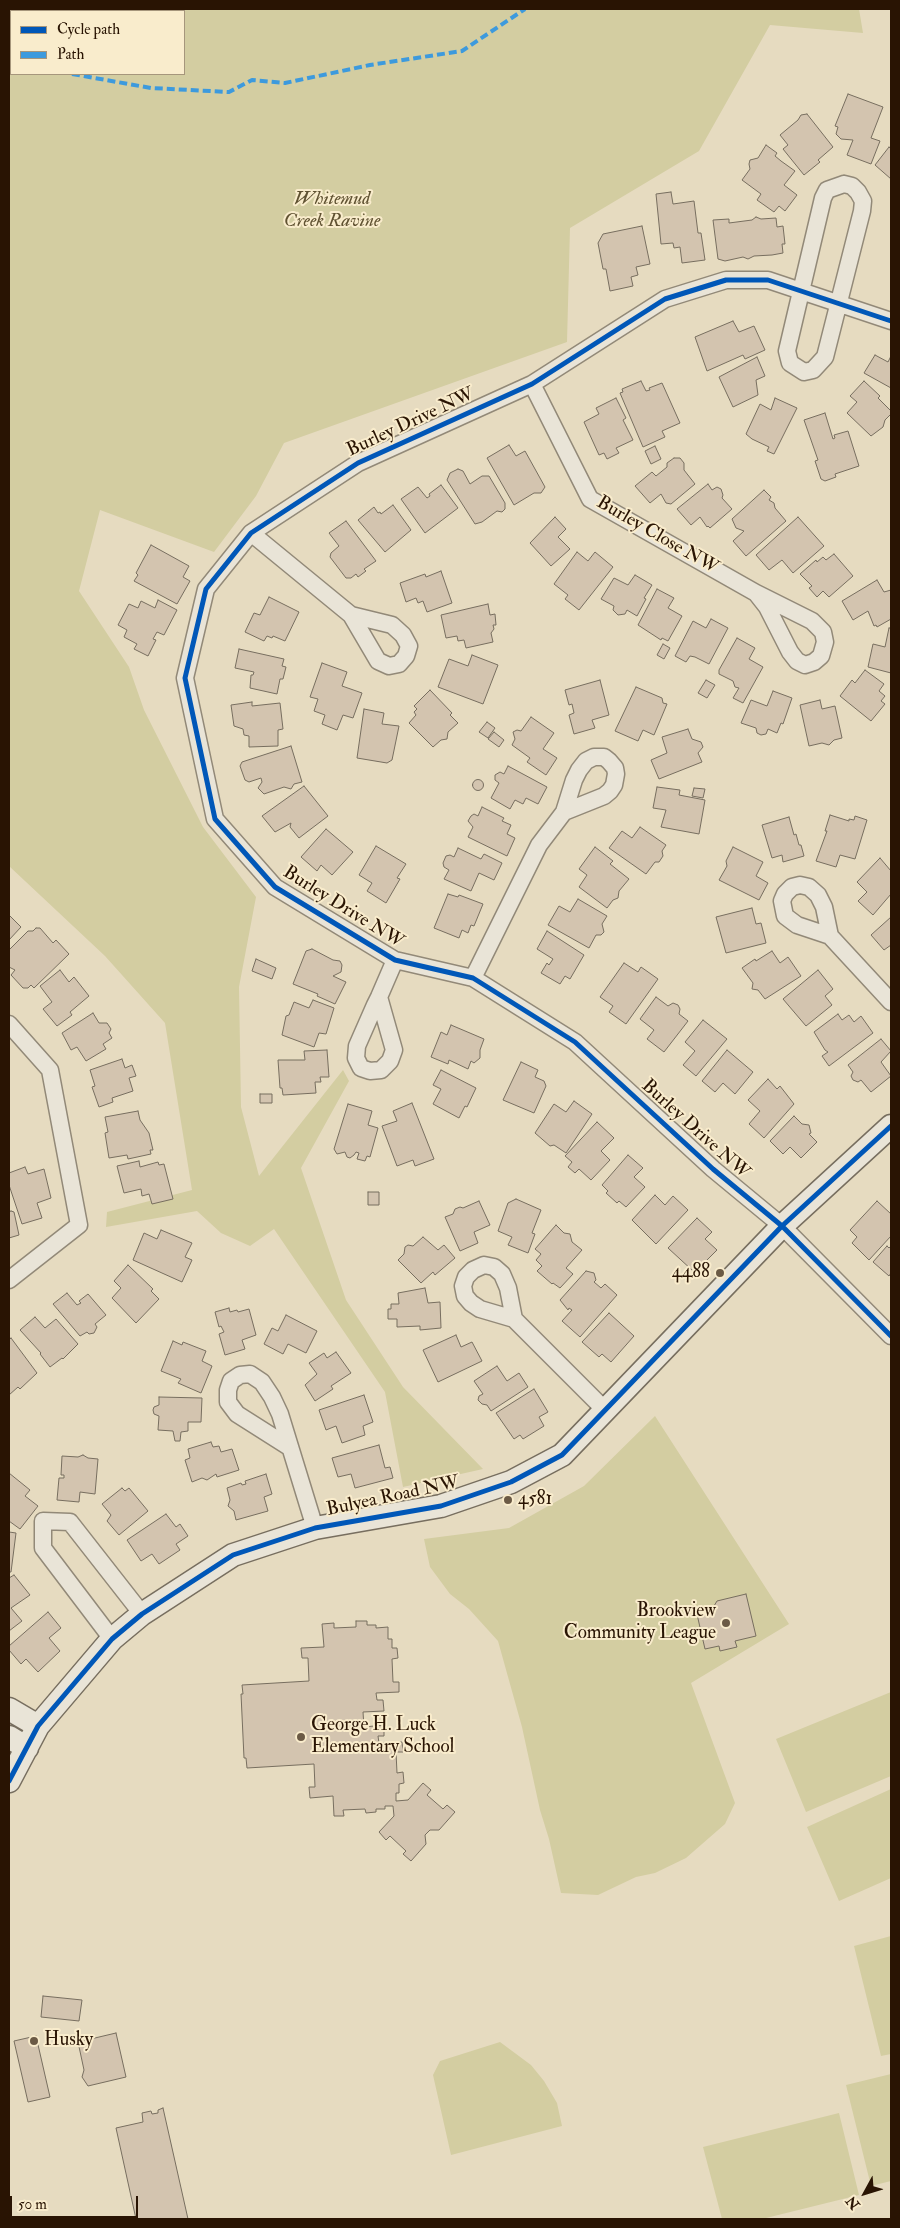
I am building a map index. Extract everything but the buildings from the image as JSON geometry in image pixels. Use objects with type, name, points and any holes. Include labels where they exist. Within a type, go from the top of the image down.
[{"type":"street","points":[[844,184],[852,186],[863,201],[862,211],[840,303],[825,357],[813,370],[804,372],[790,363],[788,351],[802,291],[823,198],[827,190],[833,186],[844,184]]},
{"type":"street","name":"Burley Drive NW","points":[[891,321],[768,280],[726,280],[665,299],[532,384],[358,463],[251,533],[206,589],[185,678],[215,819],[275,887],[395,960],[473,978],[575,1042],[713,1169],[782,1226],[891,1336]]},
{"type":"street","name":"Burley Close NW","points":[[532,384],[590,499],[756,593],[812,621],[824,632],[826,642],[820,656],[814,662],[805,665],[797,662],[767,607],[756,593]]},
{"type":"street","points":[[251,533],[350,615]]},
{"type":"street","points":[[473,978],[540,845],[564,812]]},
{"type":"street","points":[[830,936],[891,1002]]},
{"type":"street","name":"Burley Drive NW","points":[[379,997],[395,960]]},
{"type":"street","points":[[9,1024],[50,1070],[79,1225],[9,1280]]},
{"type":"street","name":"Bulyea Road NW","points":[[9,1781],[18,1742],[38,1726],[112,1639],[142,1614],[232,1555],[315,1528],[441,1506],[511,1482],[562,1454],[606,1411],[782,1226],[891,1126]]},
{"type":"street","points":[[514,1319],[606,1411]]},
{"type":"street","name":"Bulyea Road NW","points":[[289,1447],[237,1414],[228,1402],[228,1390],[231,1381],[240,1375],[250,1374],[262,1382],[280,1414],[289,1447],[312,1512],[315,1528]]},
{"type":"street","points":[[112,1639],[42,1548],[43,1521],[70,1522],[142,1614]]},
{"type":"street","points":[[9,1709],[38,1726]]},
{"type":"green space","name":"Whitemud Creek Ravine","points":[[9,9],[859,9],[863,33],[770,25],[699,151],[570,228],[567,342],[284,443],[256,496],[214,552],[100,510],[79,591],[129,667],[144,710],[203,827],[256,897],[239,987],[241,1107],[259,1176],[343,1070],[349,1081],[301,1168],[346,1300],[403,1387],[483,1469],[403,1487],[385,1392],[274,1229],[250,1246],[221,1233],[197,1211],[106,1227],[107,1212],[192,1190],[165,1023],[105,956],[9,866]]},
{"type":"green space","points":[[655,1416],[789,1624],[691,1683],[735,1803],[725,1824],[686,1858],[655,1873],[636,1877],[598,1895],[561,1893],[522,1727],[498,1641],[469,1609],[450,1594],[430,1567],[424,1539],[509,1528],[584,1486]]},
{"type":"green space","points":[[891,1692],[891,1776],[806,1812],[776,1739]]},
{"type":"green space","points":[[891,1789],[891,1878],[839,1901],[807,1827]]},
{"type":"green space","points":[[891,1936],[891,2054],[881,2056],[854,1946]]},
{"type":"green space","points":[[500,2042],[531,2065],[544,2081],[557,2103],[562,2126],[451,2155],[433,2075],[440,2061]]},
{"type":"green space","points":[[891,2074],[891,2181],[871,2186],[846,2085]]},
{"type":"green space","points":[[839,2113],[859,2195],[762,2219],[722,2219],[703,2147]]},
{"type":"waterway","points":[[114,10],[122,9]]},
{"type":"marked path","points":[[78,75],[151,88],[229,92],[252,80],[285,83],[370,65],[462,51],[525,9]]},
{"type":"cycle path","points":[[891,321],[768,280],[726,280],[665,299],[532,384],[358,463],[251,533],[206,589],[185,678],[215,819],[275,887],[395,960],[473,978],[575,1042],[713,1169],[782,1226],[891,1336]]},
{"type":"cycle path","points":[[9,1781],[38,1726],[112,1639],[142,1614],[233,1555],[315,1528],[441,1506],[511,1482],[562,1455],[782,1226],[891,1126]]},
{"type":"place","name":"4488","points":[[720,1273]]},
{"type":"place","name":"4581","points":[[508,1500]]},
{"type":"place","name":"Brookview Community League","points":[[726,1623]]},
{"type":"place","name":"George H. Luck Elementary School","points":[[301,1737]]},
{"type":"place","name":"Husky","points":[[34,2041]]}]
